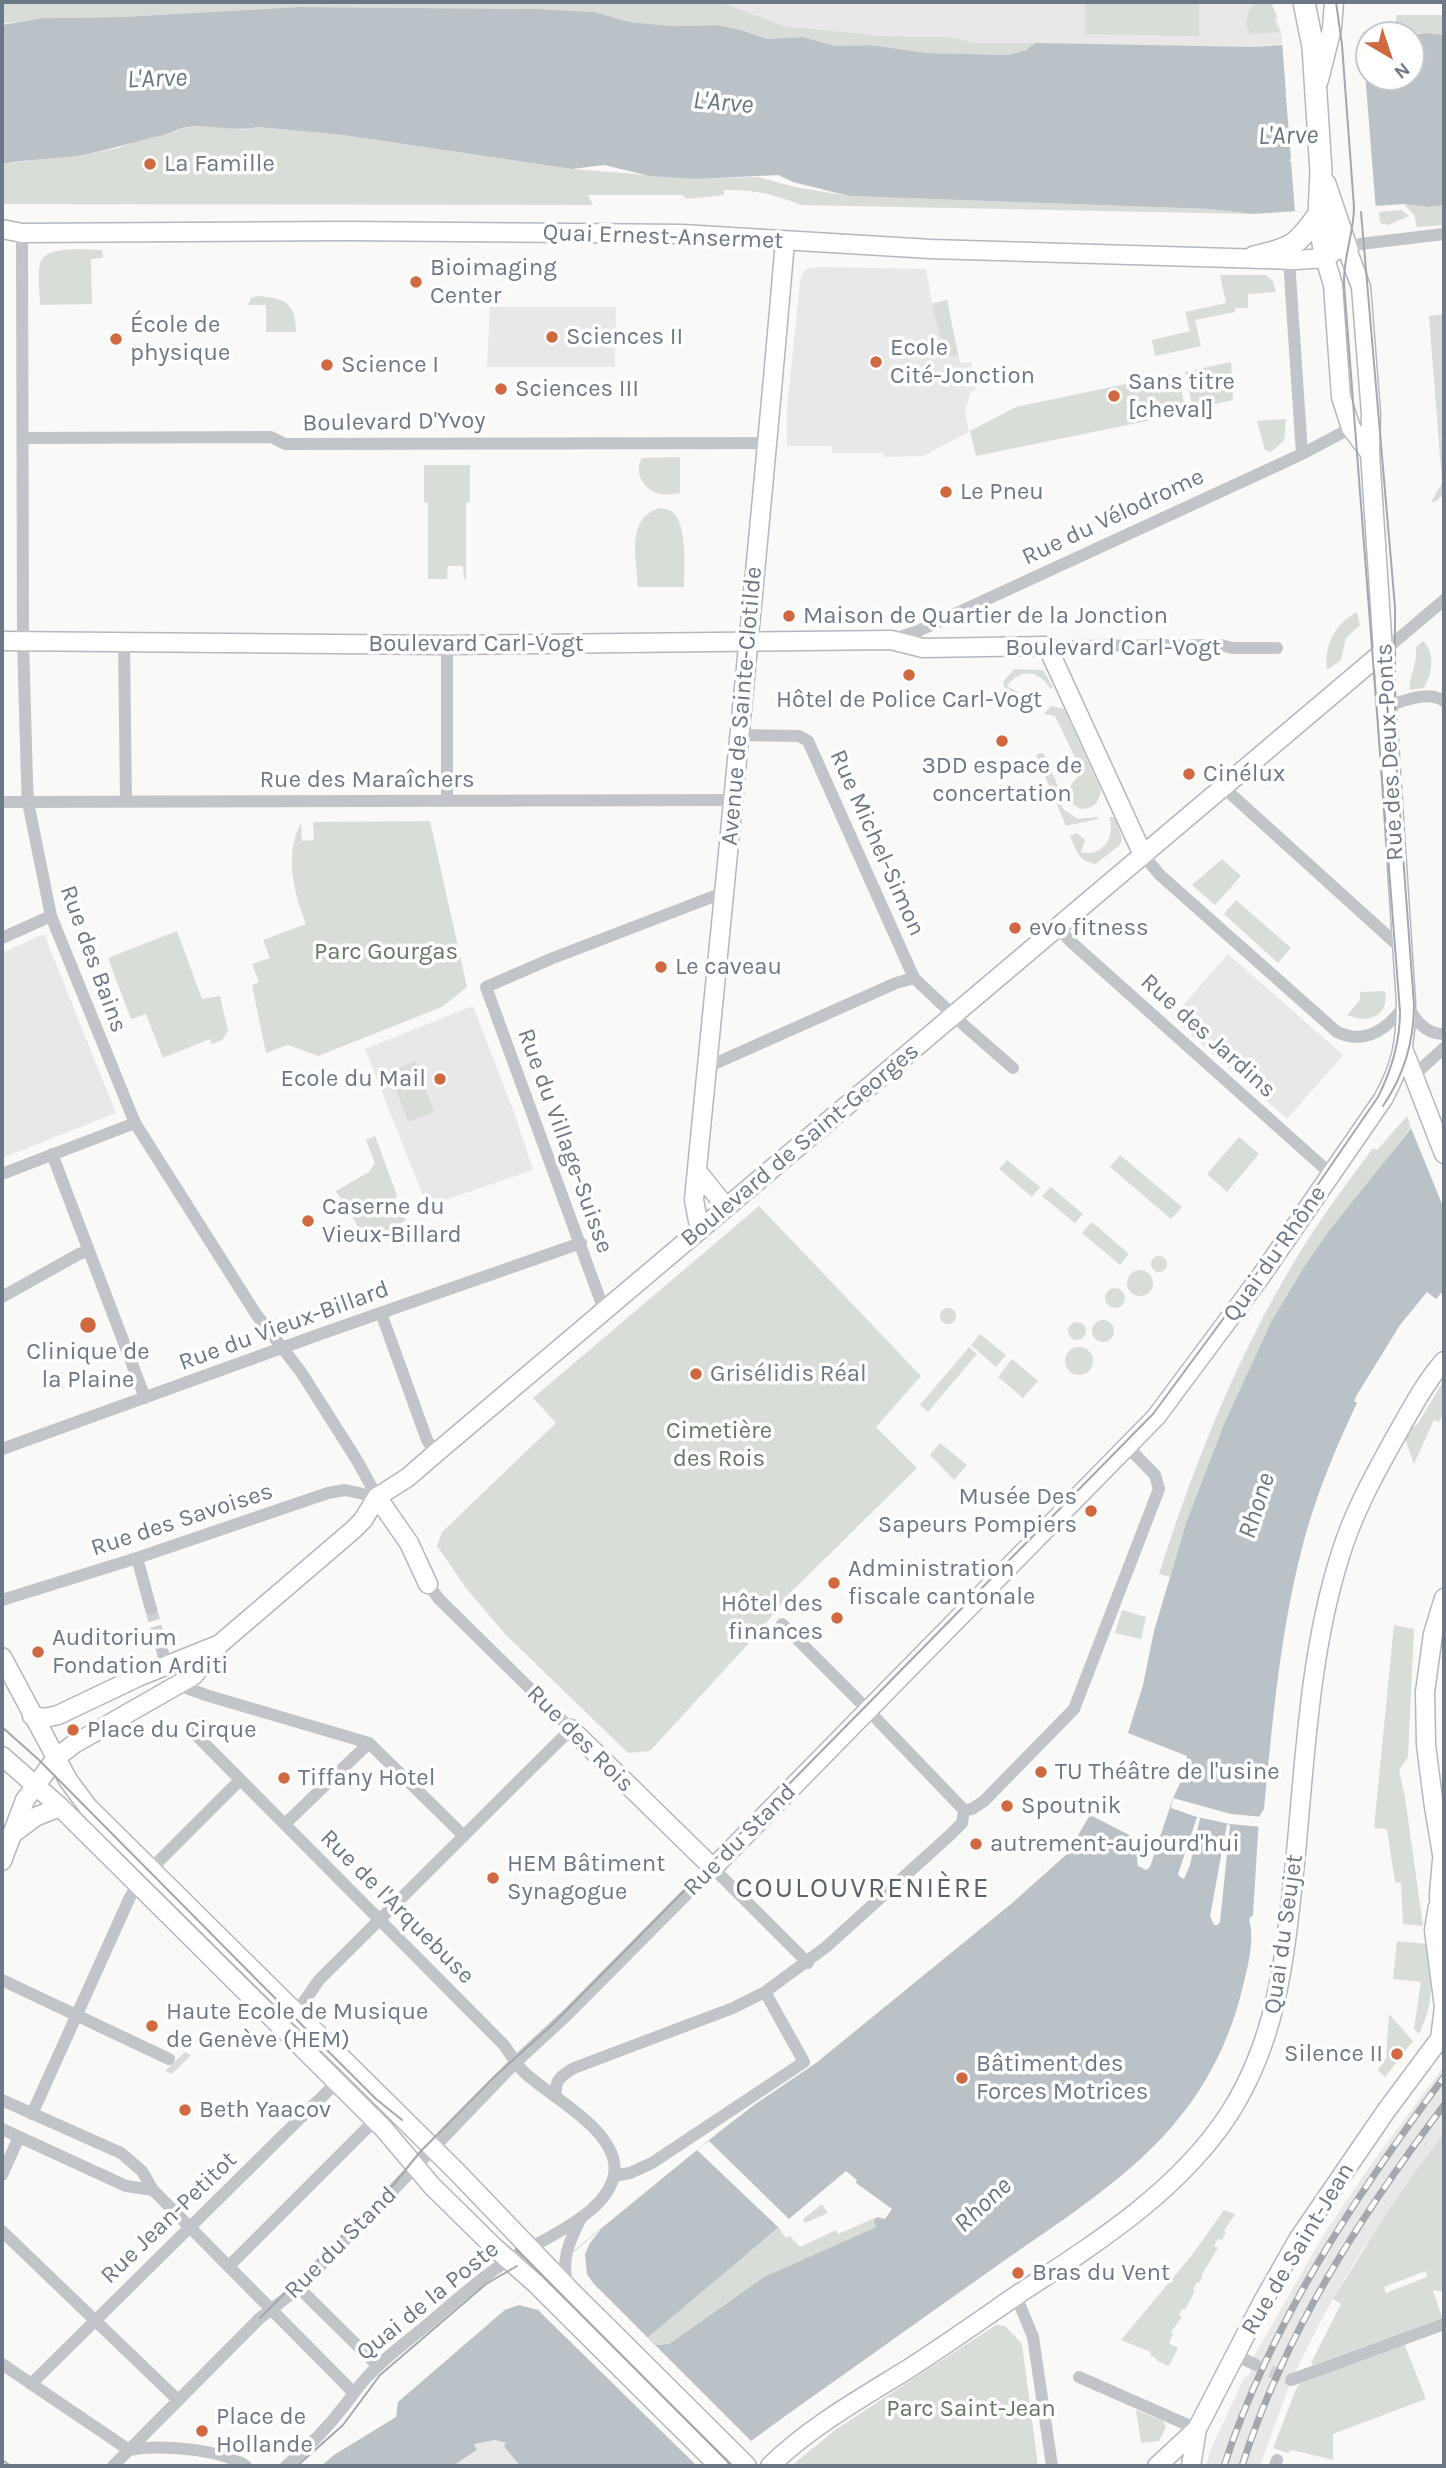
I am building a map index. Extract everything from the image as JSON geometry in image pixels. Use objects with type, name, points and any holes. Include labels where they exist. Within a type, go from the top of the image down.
[{"type":"main road","points":[[1304,2],[1321,29],[1316,90],[1321,172],[1334,231],[1325,258]]},
{"type":"main road","points":[[1254,257],[1289,248],[1301,238],[1334,231]]},
{"type":"street","points":[[1304,2],[1332,2],[1321,29]]},
{"type":"street","name":"Quai Ernest-Ansermet","points":[[2,229],[22,233],[691,235],[931,249],[1289,260],[1325,258]]},
{"type":"street","points":[[1334,231],[1444,234]]},
{"type":"street","name":"Rue des Deux-Ponts","points":[[1334,231],[1361,287],[1406,1003],[1404,1051]]},
{"type":"street","name":"Rue des Bains","points":[[22,233],[23,641],[27,802],[51,916],[135,1123],[256,1314],[301,1372],[358,1461],[377,1497]]},
{"type":"street","name":"Avenue de Sainte-Clotilde","points":[[702,1227],[698,1221],[694,1200],[705,1068],[725,892],[785,241]]},
{"type":"street","points":[[1325,258],[1333,285],[1341,397],[1351,428],[1370,453]]},
{"type":"street","points":[[1289,260],[1302,454]]},
{"type":"street","name":"Rue du Vélodrome","points":[[891,640],[931,625],[1302,454],[1351,428]]},
{"type":"street","name":"Boulevard D'Yvoy","points":[[23,438],[271,437],[285,444],[768,443]]},
{"type":"street","points":[[1384,651],[1444,600]]},
{"type":"street","points":[[931,625],[938,639],[949,647]]},
{"type":"street","name":"Boulevard Carl-Vogt","points":[[2,642],[447,645],[891,640],[923,648],[1220,645],[1233,648],[1277,648]]},
{"type":"street","points":[[124,642],[126,800]]},
{"type":"street","points":[[447,645],[447,801]]},
{"type":"street","points":[[1047,646],[1143,855],[1160,875],[1337,1032],[1348,1037],[1373,1035],[1388,1025],[1406,1003],[1414,1017],[1427,1029],[1444,1034]]},
{"type":"street","name":"Boulevard de Saint-Georges","points":[[221,1643],[353,1530],[363,1520],[377,1497],[407,1478],[1384,651]]},
{"type":"street","points":[[1387,706],[1431,696],[1444,701]]},
{"type":"street","name":"Rue Michel-Simon","points":[[739,735],[799,736],[808,741],[914,978],[1013,1068]]},
{"type":"street","points":[[1223,787],[1402,949]]},
{"type":"street","name":"Rue des Maraîchers","points":[[2,802],[733,800]]},
{"type":"street","name":"Rue du Village-Suisse","points":[[606,1309],[601,1302],[486,988],[553,958],[725,892]]},
{"type":"street","points":[[2,938],[51,916]]},
{"type":"street","name":"Rue des Jardins","points":[[1058,927],[1070,941],[1331,1174]]},
{"type":"street","points":[[705,1068],[914,978]]},
{"type":"street","points":[[1413,1076],[1444,1048]]},
{"type":"street","points":[[1404,1051],[1444,1154]]},
{"type":"street","name":"Quai du Rhône","points":[[1127,1446],[1174,1395],[1331,1174],[1383,1099],[1404,1051]]},
{"type":"street","points":[[2,1174],[135,1123]]},
{"type":"street","points":[[52,1154],[145,1398]]},
{"type":"street","points":[[697,1171],[726,1207]]},
{"type":"street","name":"Rue du Vieux-Billard","points":[[2,1449],[581,1243]]},
{"type":"street","points":[[2,1297],[89,1251]]},
{"type":"street","points":[[381,1312],[427,1440],[436,1453]]},
{"type":"street","name":"Quai du Seujet","points":[[770,2466],[824,2421],[924,2358],[1128,2218],[1176,2178],[1216,2132],[1251,2074],[1275,2011],[1286,1952],[1315,1668],[1340,1553],[1377,1470],[1417,1400],[1444,1361]]},
{"type":"street","points":[[964,1810],[972,1809],[984,1801],[1074,1709],[1159,1489],[1158,1481],[1150,1468],[1127,1446]]},
{"type":"street","name":"Rue du Stand","points":[[113,2466],[260,2318],[299,2288],[515,2063],[567,2015],[713,1868],[1127,1446]]},
{"type":"street","name":"Rue des Savoises","points":[[2,1600],[328,1493],[345,1490],[377,1497]]},
{"type":"street","name":"Rue des Rois","points":[[377,1497],[409,1543],[428,1584],[439,1599],[808,1963]]},
{"type":"street","points":[[136,1558],[151,1609]]},
{"type":"street","points":[[1442,2036],[1444,2007],[1434,1930],[1443,1863],[1426,1745],[1425,1692],[1433,1634],[1444,1598]]},
{"type":"street","points":[[782,1624],[964,1810]]},
{"type":"street","points":[[32,1716],[45,1718],[58,1715],[138,1677],[221,1643]]},
{"type":"street","points":[[2,1861],[15,1833],[25,1800],[56,1758],[74,1744],[178,1685],[202,1667],[221,1643]]},
{"type":"street","points":[[161,1646],[167,1667]]},
{"type":"street","points":[[2,1657],[32,1716],[79,1797],[747,2466]]},
{"type":"street","points":[[178,1685],[369,1743],[464,1836]]},
{"type":"street","points":[[296,2013],[319,1980],[571,1729]]},
{"type":"street","name":"Rue de l'Arquebuse","points":[[190,1730],[503,2044],[515,2063],[575,2111],[608,2145],[614,2161],[614,2176]]},
{"type":"street","points":[[285,1825],[369,1743]]},
{"type":"street","points":[[2,1756],[36,1783],[375,2120],[432,2186],[535,2283],[719,2466]]},
{"type":"street","points":[[151,1870],[240,1780]]},
{"type":"street","points":[[15,1833],[42,1813],[60,1807]]},
{"type":"street","points":[[556,2098],[555,2085],[558,2079],[574,2068],[733,2008],[765,1992],[808,1963],[962,1823],[964,1810]]},
{"type":"street","points":[[32,2114],[130,1897],[138,1885]]},
{"type":"street","points":[[1438,1906],[1444,1933]]},
{"type":"street","points":[[2,1980],[169,2059]]},
{"type":"street","points":[[571,2291],[566,2281],[565,2258],[569,2242],[581,2217],[606,2194],[614,2176],[630,2174],[652,2162],[804,2062],[765,1992]]},
{"type":"street","name":"Rue de Saint-Jean","points":[[1157,2466],[1197,2429],[1299,2238],[1335,2181],[1442,2036]]},
{"type":"street","name":"Rue Jean-Petitot","points":[[31,2384],[337,2082]]},
{"type":"street","points":[[2,2101],[121,2153],[142,2171],[153,2190],[354,2393]]},
{"type":"street","points":[[229,2266],[375,2120]]},
{"type":"street","points":[[2,2129],[126,2186],[153,2190]]},
{"type":"street","points":[[2,2175],[19,2137]]},
{"type":"street","name":"Quai de la Poste","points":[[286,2466],[308,2448],[378,2366],[509,2260],[581,2217]]},
{"type":"street","points":[[2,2231],[178,2400]]},
{"type":"street","points":[[299,2288],[378,2366]]},
{"type":"street","points":[[1016,2296],[1032,2337],[1052,2466]]},
{"type":"street","points":[[1295,2379],[1444,2323]]},
{"type":"street","points":[[1235,2355],[1254,2364]]},
{"type":"street","points":[[2,2364],[129,2450],[142,2447],[175,2448],[236,2460],[246,2466]]},
{"type":"street","points":[[1079,2377],[1197,2429],[1191,2466]]},
{"type":"shaded area","points":[[720,2],[1270,2],[1283,44],[1255,47],[976,43],[949,37],[883,36],[784,26]]},
{"type":"shaded area","name":"Ecole Cité-Jonction","points":[[820,267],[926,269],[932,303],[947,300],[960,363],[971,362],[976,390],[971,391],[965,411],[969,432],[923,456],[884,457],[883,453],[832,453],[831,446],[787,446],[787,409],[800,282],[804,271]]},
{"type":"shaded area","name":"Sciences II","points":[[490,307],[616,307],[615,367],[487,367]]},
{"type":"shaded area","points":[[44,934],[116,1113],[2,1158],[2,953]]},
{"type":"shaded area","points":[[1228,954],[1343,1055],[1287,1119],[1172,1018]]},
{"type":"shaded area","name":"Ecole du Mail","points":[[473,1006],[533,1170],[427,1206],[365,1049]]},
{"type":"shaded area","points":[[1444,2066],[1444,2132],[1356,2259],[1325,2313],[1291,2380],[1260,2466],[1206,2466],[1211,2449],[1244,2378],[1249,2375],[1254,2364],[1254,2356],[1324,2234],[1372,2163]]},
{"type":"shaded area","points":[[495,2440],[506,2443],[505,2446],[520,2466],[453,2466],[477,2451],[474,2444]]},
{"type":"green space","points":[[2,2],[720,2],[784,26],[883,36],[949,37],[976,43],[1035,43],[1026,50],[1008,55],[928,53],[870,45],[835,46],[803,37],[767,39],[717,25],[671,26],[630,22],[594,12],[539,9],[298,7],[122,17],[42,18],[2,24]]},
{"type":"green space","points":[[1085,2],[1199,2],[1199,36],[1085,34]]},
{"type":"green space","points":[[1257,2],[1271,2],[1277,16],[1274,20],[1280,32],[1250,34],[1246,24],[1249,10]]},
{"type":"green space","points":[[1396,15],[1444,15],[1444,35],[1425,33],[1425,21],[1396,21]]},
{"type":"green space","points":[[215,125],[245,130],[258,127],[343,135],[572,169],[697,179],[758,177],[795,187],[849,196],[1210,209],[1253,214],[801,205],[744,190],[724,190],[724,195],[687,199],[682,195],[588,195],[593,205],[2,204],[2,164],[89,154],[118,148],[153,135],[169,134],[182,128]]},
{"type":"green space","points":[[1404,204],[1429,207],[1444,205],[1444,225],[1417,227],[1414,215]]},
{"type":"green space","points":[[1402,210],[1409,216],[1388,225],[1380,223],[1379,212]]},
{"type":"green space","points":[[67,249],[102,250],[103,258],[91,259],[92,304],[40,305],[39,274],[43,258],[49,253]]},
{"type":"green space","points":[[1220,275],[1266,275],[1273,281],[1276,292],[1248,294],[1248,308],[1235,308],[1235,312],[1195,320],[1201,346],[1155,356],[1152,340],[1190,331],[1185,312],[1226,303]]},
{"type":"green space","points":[[251,298],[275,298],[287,304],[294,314],[296,332],[266,332],[266,305],[248,305]]},
{"type":"green space","points":[[947,300],[958,355],[945,357],[932,304]]},
{"type":"green space","points":[[1444,314],[1444,435],[1441,438],[1444,442],[1444,493],[1437,501],[1431,502],[1442,483],[1429,316]]},
{"type":"green space","points":[[1231,362],[1233,400],[1193,409],[1185,372]]},
{"type":"green space","points":[[1178,373],[1186,413],[976,456],[970,431],[1016,407]]},
{"type":"green space","points":[[1286,419],[1284,441],[1271,452],[1265,450],[1257,421]]},
{"type":"green space","points":[[680,457],[680,493],[661,494],[645,485],[639,469],[642,458]]},
{"type":"green space","points":[[424,465],[470,465],[470,502],[466,503],[466,579],[463,566],[448,566],[447,579],[428,579],[428,503],[424,502]]},
{"type":"green space","points":[[660,508],[671,511],[680,525],[684,546],[684,587],[638,587],[635,552],[637,530],[649,513]]},
{"type":"green space","points":[[1357,612],[1360,625],[1346,638],[1341,660],[1327,670],[1329,643],[1343,622]]},
{"type":"green space","points":[[1423,641],[1430,651],[1429,676],[1424,688],[1410,690],[1416,647]]},
{"type":"green space","points":[[1014,669],[1043,670],[1053,687],[1050,689],[1035,675],[1018,676],[1007,686],[1018,692],[1018,702],[1010,706],[1003,682]]},
{"type":"green space","points":[[1051,706],[1064,709],[1101,790],[1097,802],[1089,808],[1081,809],[1074,805],[1068,796],[1070,787],[1082,772],[1055,716],[1044,714]]},
{"type":"green space","points":[[1044,754],[1058,786],[1059,802],[1064,810],[1078,819],[1098,819],[1066,826],[1036,755]]},
{"type":"green space","points":[[1109,817],[1115,817],[1122,838],[1120,845],[1096,864],[1090,863],[1079,854],[1070,836],[1077,833],[1085,840],[1081,852],[1096,852],[1109,838]]},
{"type":"green space","name":"Parc Gourgas","points":[[430,821],[467,987],[442,1007],[318,1056],[288,1045],[266,1053],[252,985],[259,982],[252,964],[270,958],[263,940],[306,924],[295,887],[292,860],[301,823],[302,841],[314,840],[315,822]]},
{"type":"green space","points":[[1222,859],[1241,876],[1215,905],[1192,885]]},
{"type":"green space","points":[[1236,900],[1291,948],[1278,963],[1224,914]]},
{"type":"green space","points":[[177,931],[202,999],[220,996],[228,1031],[222,1040],[212,1044],[210,1039],[163,1058],[146,1014],[131,1019],[108,958]]},
{"type":"green space","points":[[1385,991],[1384,1007],[1375,1016],[1362,1019],[1347,1015],[1360,1000],[1360,992]]},
{"type":"green space","points":[[416,1061],[434,1112],[408,1122],[389,1071]]},
{"type":"green space","points":[[1407,1116],[1411,1127],[1304,1267],[1271,1322],[1224,1424],[1187,1520],[1170,1577],[1159,1574],[1213,1424],[1264,1315],[1304,1246],[1337,1197],[1373,1148],[1377,1150]]},
{"type":"green space","points":[[375,1136],[397,1195],[395,1199],[406,1220],[369,1244],[336,1191],[369,1172],[375,1163],[366,1140]]},
{"type":"green space","points":[[1239,1137],[1259,1154],[1227,1192],[1207,1174]]},
{"type":"green space","points":[[1120,1155],[1182,1207],[1171,1219],[1110,1167]]},
{"type":"green space","points":[[1007,1160],[1040,1187],[1032,1197],[999,1169]]},
{"type":"green space","points":[[1051,1187],[1083,1214],[1075,1223],[1042,1196]]},
{"type":"green space","name":"Cimetière des Rois","points":[[759,1206],[921,1376],[876,1427],[917,1468],[787,1596],[761,1630],[650,1751],[628,1753],[505,1634],[466,1588],[437,1546],[442,1532],[556,1423],[533,1398]]},
{"type":"green space","points":[[1092,1222],[1129,1254],[1120,1265],[1082,1233]]},
{"type":"green space","points":[[1156,1256],[1162,1256],[1167,1264],[1165,1270],[1156,1272],[1151,1267],[1151,1261]]},
{"type":"green space","points":[[1140,1270],[1149,1274],[1153,1283],[1149,1292],[1140,1296],[1131,1292],[1127,1283],[1131,1274]]},
{"type":"green space","points":[[1111,1288],[1119,1288],[1125,1298],[1119,1308],[1111,1308],[1105,1302],[1105,1294]]},
{"type":"green space","points":[[948,1308],[954,1310],[954,1322],[948,1324],[942,1322],[940,1316],[942,1310]]},
{"type":"green space","points":[[1103,1320],[1111,1323],[1114,1331],[1111,1339],[1103,1342],[1095,1339],[1092,1331],[1095,1323]]},
{"type":"green space","points":[[1073,1322],[1081,1322],[1086,1331],[1084,1338],[1073,1340],[1068,1335],[1068,1327]]},
{"type":"green space","points":[[980,1334],[1006,1355],[996,1367],[971,1345]]},
{"type":"green space","points":[[969,1347],[977,1354],[928,1412],[920,1405]]},
{"type":"green space","points":[[1079,1347],[1089,1351],[1093,1361],[1089,1371],[1079,1375],[1069,1371],[1065,1361],[1069,1351]]},
{"type":"green space","points":[[1012,1359],[1038,1381],[1023,1398],[998,1377]]},
{"type":"green space","points":[[1444,1380],[1444,1411],[1439,1422],[1434,1420],[1414,1464],[1405,1438],[1409,1430],[1417,1425]]},
{"type":"green space","points":[[940,1443],[967,1465],[954,1480],[930,1455]]},
{"type":"green space","points":[[1122,1610],[1146,1617],[1141,1639],[1115,1633]]},
{"type":"green space","points":[[1394,1625],[1414,1629],[1408,1757],[1399,1770],[1423,1926],[1403,1924],[1401,1883],[1395,1882],[1387,1829],[1374,1828]]},
{"type":"green space","points":[[1397,1941],[1427,1944],[1430,2000],[1419,2034],[1414,2029],[1421,1982],[1393,1979]]},
{"type":"green space","points":[[1389,2014],[1413,2041],[1385,2077],[1378,2070],[1386,2058]]},
{"type":"green space","points":[[185,2052],[191,2055],[172,2074],[165,2071]]},
{"type":"green space","points":[[1444,2132],[1444,2292],[1433,2290],[1442,2318],[1313,2365],[1311,2363],[1341,2304],[1333,2299],[1389,2209]],"holes":[[[1426,2271],[1427,2277],[1386,2293],[1384,2287]]]},
{"type":"green space","points":[[822,2204],[828,2213],[805,2223],[803,2219]]},
{"type":"green space","points":[[1224,2210],[1235,2214],[1224,2231],[1226,2232],[1222,2240],[1218,2239],[1214,2246],[1218,2248],[1199,2283],[1197,2282],[1185,2310],[1182,2309],[1179,2315],[1182,2317],[1171,2332],[1173,2334],[1169,2343],[1178,2348],[1169,2366],[1156,2360],[1150,2355],[1151,2352],[1121,2340],[1192,2255]]},
{"type":"green space","points":[[877,2217],[876,2227],[764,2277],[669,2344],[656,2345],[647,2336],[779,2228],[786,2238],[790,2236],[800,2247],[836,2230],[838,2234]]},
{"type":"green space","name":"Parc Saint-Jean","points":[[996,2325],[1005,2326],[1022,2344],[1038,2466],[791,2466],[835,2430]]},
{"type":"green space","points":[[1404,2343],[1426,2399],[1333,2434],[1333,2460],[1273,2448],[1297,2387],[1306,2379]]},
{"type":"green space","points":[[1136,2410],[1163,2421],[1166,2427],[1159,2441],[1141,2443]]},
{"type":"water","name":"L'Arve","points":[[298,7],[539,9],[594,12],[630,22],[671,26],[717,25],[767,39],[803,37],[835,46],[870,45],[928,53],[1008,55],[1026,50],[1035,43],[1255,47],[1355,39],[1355,91],[1425,91],[1425,33],[1444,35],[1444,205],[1429,207],[1404,204],[1253,214],[1210,209],[849,196],[793,182],[778,175],[697,179],[650,176],[604,165],[572,169],[343,135],[258,127],[239,129],[192,126],[88,154],[2,164],[2,25],[42,18],[122,17]]},
{"type":"water","name":"Rhone","points":[[1444,1087],[1444,1290],[1436,1299],[1427,1292],[1400,1325],[1358,1393],[1354,1401],[1357,1403],[1311,1516],[1297,1567],[1279,1670],[1264,1809],[1259,1817],[1247,1970],[1227,2037],[1205,2081],[1178,2119],[1147,2153],[1112,2183],[788,2414],[751,2441],[724,2466],[520,2466],[504,2446],[506,2443],[495,2440],[474,2444],[477,2450],[453,2466],[321,2466],[396,2417],[398,2402],[565,2258],[719,2132],[816,2063],[1011,1904],[1067,1854],[1090,1815],[1145,1843],[1137,1860],[1138,1866],[1146,1870],[1150,1867],[1173,1798],[1189,1764],[1185,1762],[1187,1756],[1128,1733],[1143,1685],[1154,1631],[1187,1520],[1224,1424],[1271,1322],[1329,1231]],"holes":[[[1197,1817],[1200,1818],[1190,1865],[1184,1879],[1178,1874]],[[1227,1824],[1230,1825],[1218,1925],[1214,1925],[1210,1916]],[[846,2171],[857,2180],[856,2183],[892,2209],[885,2219],[877,2217],[874,2221],[876,2227],[764,2277],[669,2344],[656,2345],[648,2337]]]},
{"type":"pier","points":[[1355,35],[1355,91],[1366,91],[1376,211],[1292,215],[1295,212],[1289,161],[1291,158],[1282,40]]},
{"type":"pier","points":[[1441,1085],[1444,1093],[1444,1209],[1409,1123]]},
{"type":"pier","points":[[1173,1798],[1231,1814],[1263,1817],[1262,1827],[1197,1817],[1171,1808]]},
{"type":"pier","points":[[709,2141],[789,2219],[779,2228],[697,2150]]},
{"type":"pier","points":[[601,2229],[585,2254],[587,2274],[753,2443],[729,2466],[697,2466],[538,2310],[519,2305],[504,2310]]},
{"type":"tunnel","points":[[151,1609],[161,1646]]},
{"type":"tunnel","points":[[1254,2364],[1291,2380]]},
{"type":"tram line","points":[[260,2318],[394,2184],[420,2152],[494,2077],[551,2026],[1153,1414],[1257,1273],[1383,1087],[1397,1045],[1400,1012],[1344,284],[1354,207],[1342,45],[1336,2]]},
{"type":"tram line","points":[[1361,212],[1395,607],[1395,745],[1414,1005],[1406,1058],[1397,1082],[1383,1106]]},
{"type":"tram line","points":[[2,1727],[39,1760],[376,2099],[402,2120]]},
{"type":"tram line","points":[[516,2249],[732,2466]]},
{"type":"tram line","points":[[297,2466],[343,2425],[380,2375],[486,2284],[517,2266]]},
{"type":"tram line","points":[[2,2460],[11,2466]]},
{"type":"railway","points":[[1224,2466],[1266,2361],[1318,2263],[1378,2169],[1444,2077]]},
{"type":"railway","points":[[1242,2466],[1259,2417],[1302,2323],[1383,2189],[1444,2105]]},
{"type":"place","name":"La Famille","points":[[150,164]]},
{"type":"place","name":"Bioimaging Center","points":[[416,282]]},
{"type":"place","name":"Sciences II","points":[[552,337]]},
{"type":"place","name":"École de physique","points":[[116,339]]},
{"type":"place","name":"Ecole Cité-Jonction","points":[[876,362]]},
{"type":"place","name":"Science I","points":[[327,365]]},
{"type":"place","name":"Sciences III","points":[[501,389]]},
{"type":"place","name":"Sans titre [cheval]","points":[[1114,396]]},
{"type":"place","name":"Le Pneu","points":[[946,492]]},
{"type":"place","name":"Maison de Quartier de la Jonction","points":[[789,616]]},
{"type":"place","name":"Hôtel de Police Carl-Vogt","points":[[909,675]]},
{"type":"place","name":"3DD espace de concertation","points":[[1002,741]]},
{"type":"place","name":"Cinélux","points":[[1189,774]]},
{"type":"place","name":"evo fitness","points":[[1015,928]]},
{"type":"place","name":"Le caveau","points":[[661,967]]},
{"type":"place","name":"Ecole du Mail","points":[[440,1079]]},
{"type":"place","name":"Caserne du Vieux-Billard","points":[[308,1221]]},
{"type":"place","name":"Clinique de la Plaine","points":[[88,1325]]},
{"type":"place","name":"Grisélidis Réal","points":[[696,1374]]},
{"type":"place","name":"Musée Des Sapeurs Pompiers","points":[[1091,1511]]},
{"type":"place","name":"Administration fiscale cantonale","points":[[834,1583]]},
{"type":"place","name":"Hôtel des finances","points":[[837,1618]]},
{"type":"place","name":"Auditorium Fondation Arditi","points":[[38,1652]]},
{"type":"place","name":"Place du Cirque","points":[[73,1730]]},
{"type":"place","name":"TU Théâtre de l'usine","points":[[1041,1772]]},
{"type":"place","name":"Tiffany Hotel","points":[[284,1778]]},
{"type":"place","name":"Spoutnik","points":[[1007,1806]]},
{"type":"place","name":"autrement-aujourd'hui","points":[[976,1844]]},
{"type":"place","name":"HEM Bâtiment Synagogue","points":[[493,1878]]},
{"type":"place","name":"Haute Ecole de Musique de Genève (HEM)","points":[[152,2026]]},
{"type":"place","name":"Silence II","points":[[1397,2054]]},
{"type":"place","name":"Bâtiment des Forces Motrices","points":[[962,2078]]},
{"type":"place","name":"Beth Yaacov","points":[[185,2110]]},
{"type":"place","name":"Bras du Vent","points":[[1018,2273]]},
{"type":"place","name":"Place de Hollande","points":[[202,2431]]},
{"type":"district","name":"COULOUVRENIÈRE","points":[[863,1889]]}]
